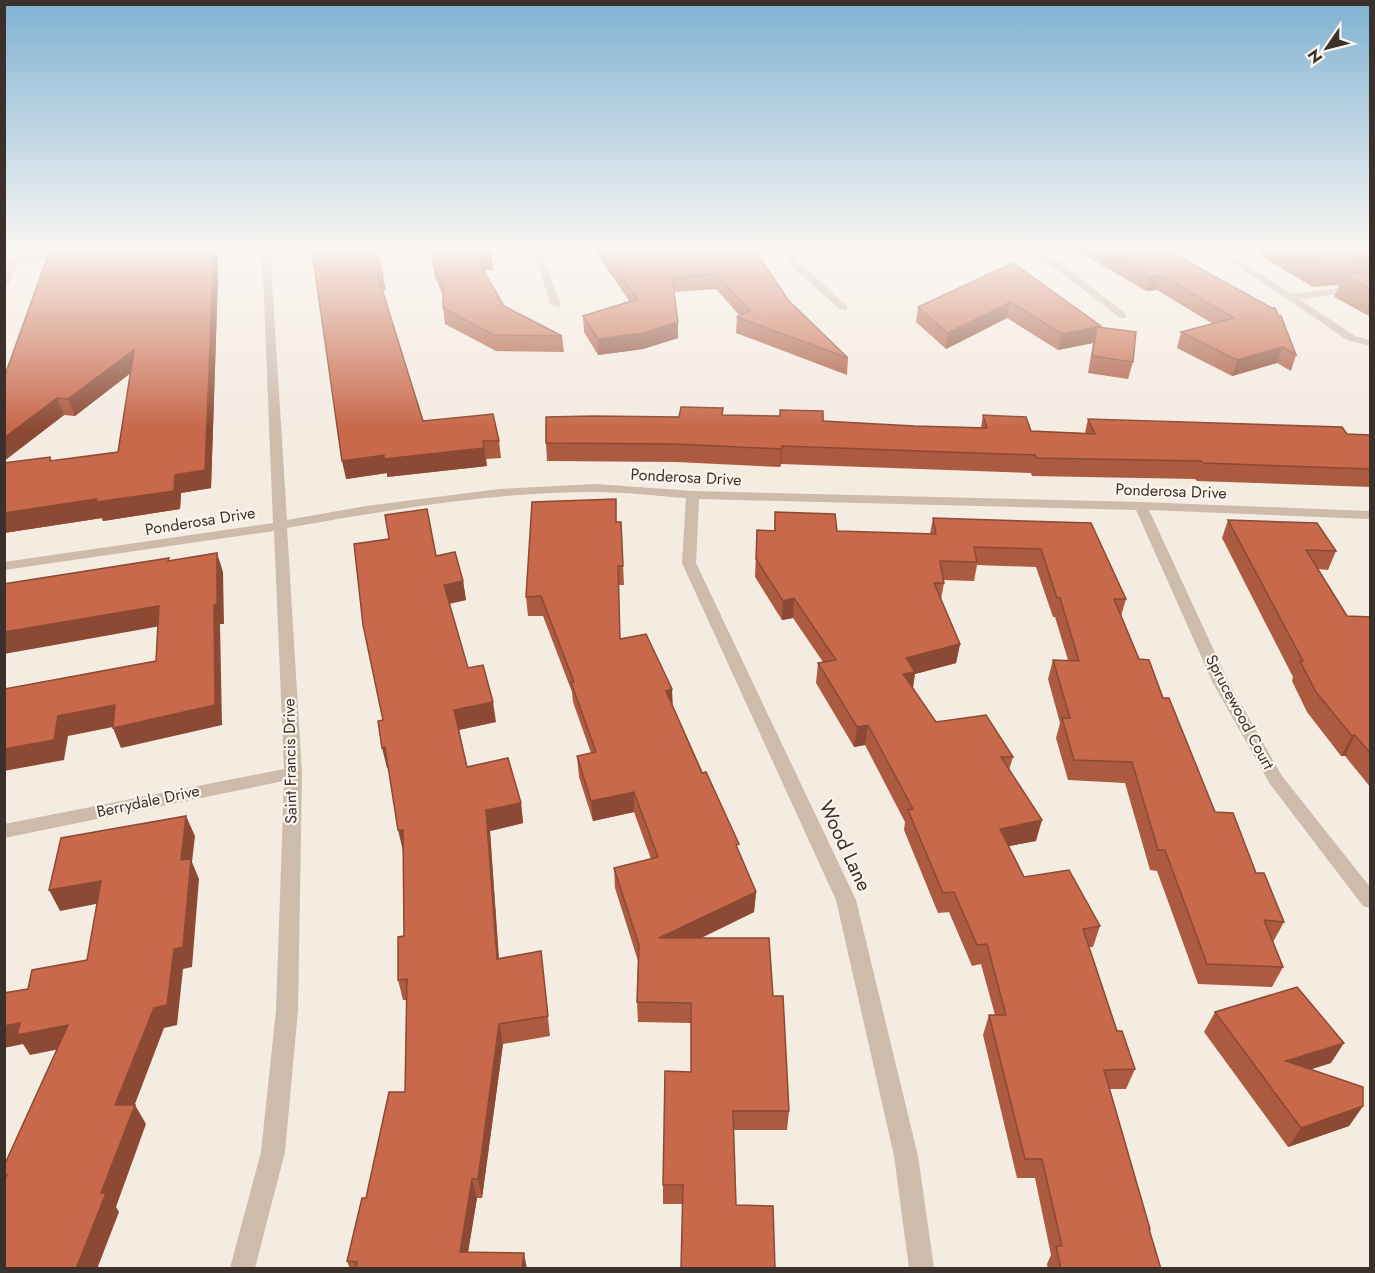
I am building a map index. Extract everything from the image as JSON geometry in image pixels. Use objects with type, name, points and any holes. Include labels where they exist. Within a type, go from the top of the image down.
[{"type":"street","name":"Saint Francis Drive","points":[[242,1269],[273,1152],[287,1010],[292,773],[269,309]]},
{"type":"street","points":[[1115,309],[1124,316]]},
{"type":"street","points":[[1308,309],[1351,338],[1371,343]]},
{"type":"street","name":"Ponderosa Drive","points":[[4,566],[366,510],[499,493],[596,488],[693,495],[1140,506],[1371,515]]},
{"type":"street","name":"Wood Lane","points":[[693,495],[688,562],[846,900],[906,1156],[921,1269]]},
{"type":"street","name":"Sprucewood Court","points":[[1140,506],[1221,683],[1276,780],[1371,900]]},
{"type":"street","name":"Berrydale Drive","points":[[4,831],[292,773]]},
{"type":"building","points":[[29,309],[212,309],[205,470],[175,475],[174,491],[96,502],[97,499],[4,513],[4,463],[50,457],[50,461],[118,452],[134,350],[68,399],[57,398],[4,438],[4,378]]},
{"type":"building","points":[[320,309],[388,309],[423,421],[493,414],[499,441],[483,441],[484,448],[384,459],[384,455],[342,461]]},
{"type":"building","points":[[446,309],[511,309],[562,336],[494,335]]},
{"type":"building","points":[[604,309],[676,309],[678,322],[643,333],[598,339],[583,316]]},
{"type":"building","points":[[749,309],[798,309],[848,358],[737,317],[750,311]]},
{"type":"building","points":[[921,309],[995,309],[948,333]]},
{"type":"building","points":[[1022,309],[1078,309],[1101,326],[1062,334]]},
{"type":"building","points":[[1219,309],[1276,309],[1281,316],[1296,355],[1283,347],[1237,360],[1181,332],[1234,318]]},
{"type":"building","points":[[1097,327],[1136,332],[1133,362],[1092,356]]},
{"type":"building","points":[[681,407],[723,408],[722,415],[780,416],[780,410],[823,411],[823,421],[914,426],[987,428],[983,415],[1026,417],[1031,431],[1095,434],[1088,419],[1342,427],[1347,434],[1371,435],[1371,469],[1203,463],[1201,461],[1036,458],[1035,455],[782,446],[781,449],[676,444],[546,443],[546,417],[679,417]]},
{"type":"building","points":[[616,499],[616,522],[621,522],[623,566],[618,566],[620,639],[646,634],[672,689],[666,691],[702,773],[706,772],[739,844],[736,845],[756,892],[659,938],[769,938],[773,996],[783,996],[789,1111],[733,1111],[736,1205],[773,1206],[775,1269],[681,1269],[683,1185],[663,1185],[665,1071],[691,1072],[691,1003],[637,1002],[639,945],[614,868],[658,857],[634,792],[591,801],[577,756],[596,752],[571,682],[574,682],[541,596],[526,597],[532,502]]},
{"type":"building","points":[[427,509],[436,556],[455,552],[463,581],[444,585],[468,668],[483,665],[493,702],[454,710],[467,767],[508,758],[521,803],[486,810],[497,959],[541,951],[548,1016],[499,1024],[478,1179],[472,1179],[460,1252],[524,1253],[522,1269],[356,1269],[357,1262],[347,1261],[362,1198],[366,1198],[389,1092],[405,1092],[407,979],[398,980],[398,937],[404,936],[403,830],[398,830],[385,747],[382,748],[378,721],[383,720],[363,625],[354,544],[389,539],[385,515]]},
{"type":"building","points":[[775,512],[835,514],[837,531],[936,534],[933,518],[1091,523],[1126,599],[1114,599],[1139,659],[1149,660],[1163,698],[1169,698],[1215,812],[1233,813],[1256,873],[1264,873],[1284,922],[1264,920],[1283,967],[1207,964],[1165,850],[1158,850],[1132,762],[1074,760],[1062,718],[1070,718],[1053,660],[1079,661],[1060,598],[1057,598],[1041,549],[974,547],[977,562],[940,561],[944,583],[934,583],[960,644],[906,658],[915,672],[903,674],[936,722],[986,715],[1013,757],[1001,757],[1042,820],[1000,829],[1024,877],[1069,870],[1100,926],[1083,929],[1117,1031],[1122,1031],[1135,1069],[1104,1070],[1161,1269],[1061,1269],[1056,1246],[1062,1246],[1042,1159],[1025,1159],[989,1015],[1006,1015],[987,944],[977,945],[954,892],[943,893],[908,810],[913,809],[868,725],[857,727],[818,663],[836,660],[794,598],[783,601],[756,559],[757,530],[775,531]]},
{"type":"building","points":[[1228,520],[1317,523],[1336,551],[1306,550],[1347,616],[1371,617],[1371,754],[1355,735],[1352,736],[1316,692],[1300,661],[1303,661]]},
{"type":"building","points":[[217,553],[217,604],[214,605],[215,705],[113,728],[115,705],[58,716],[54,740],[4,749],[4,689],[156,661],[159,606],[4,632],[4,584],[169,558],[168,561]]},
{"type":"building","points":[[186,816],[181,860],[191,859],[183,947],[174,949],[167,1005],[154,1008],[115,1105],[135,1105],[101,1193],[106,1193],[76,1269],[4,1269],[4,1180],[7,1175],[4,1175],[4,1166],[68,1025],[17,1035],[20,1023],[4,1026],[4,993],[28,989],[32,970],[87,960],[101,881],[49,890],[61,838]]},
{"type":"building","points":[[1297,987],[1344,1043],[1286,1061],[1363,1087],[1363,1106],[1301,1128],[1215,1012]]}]
